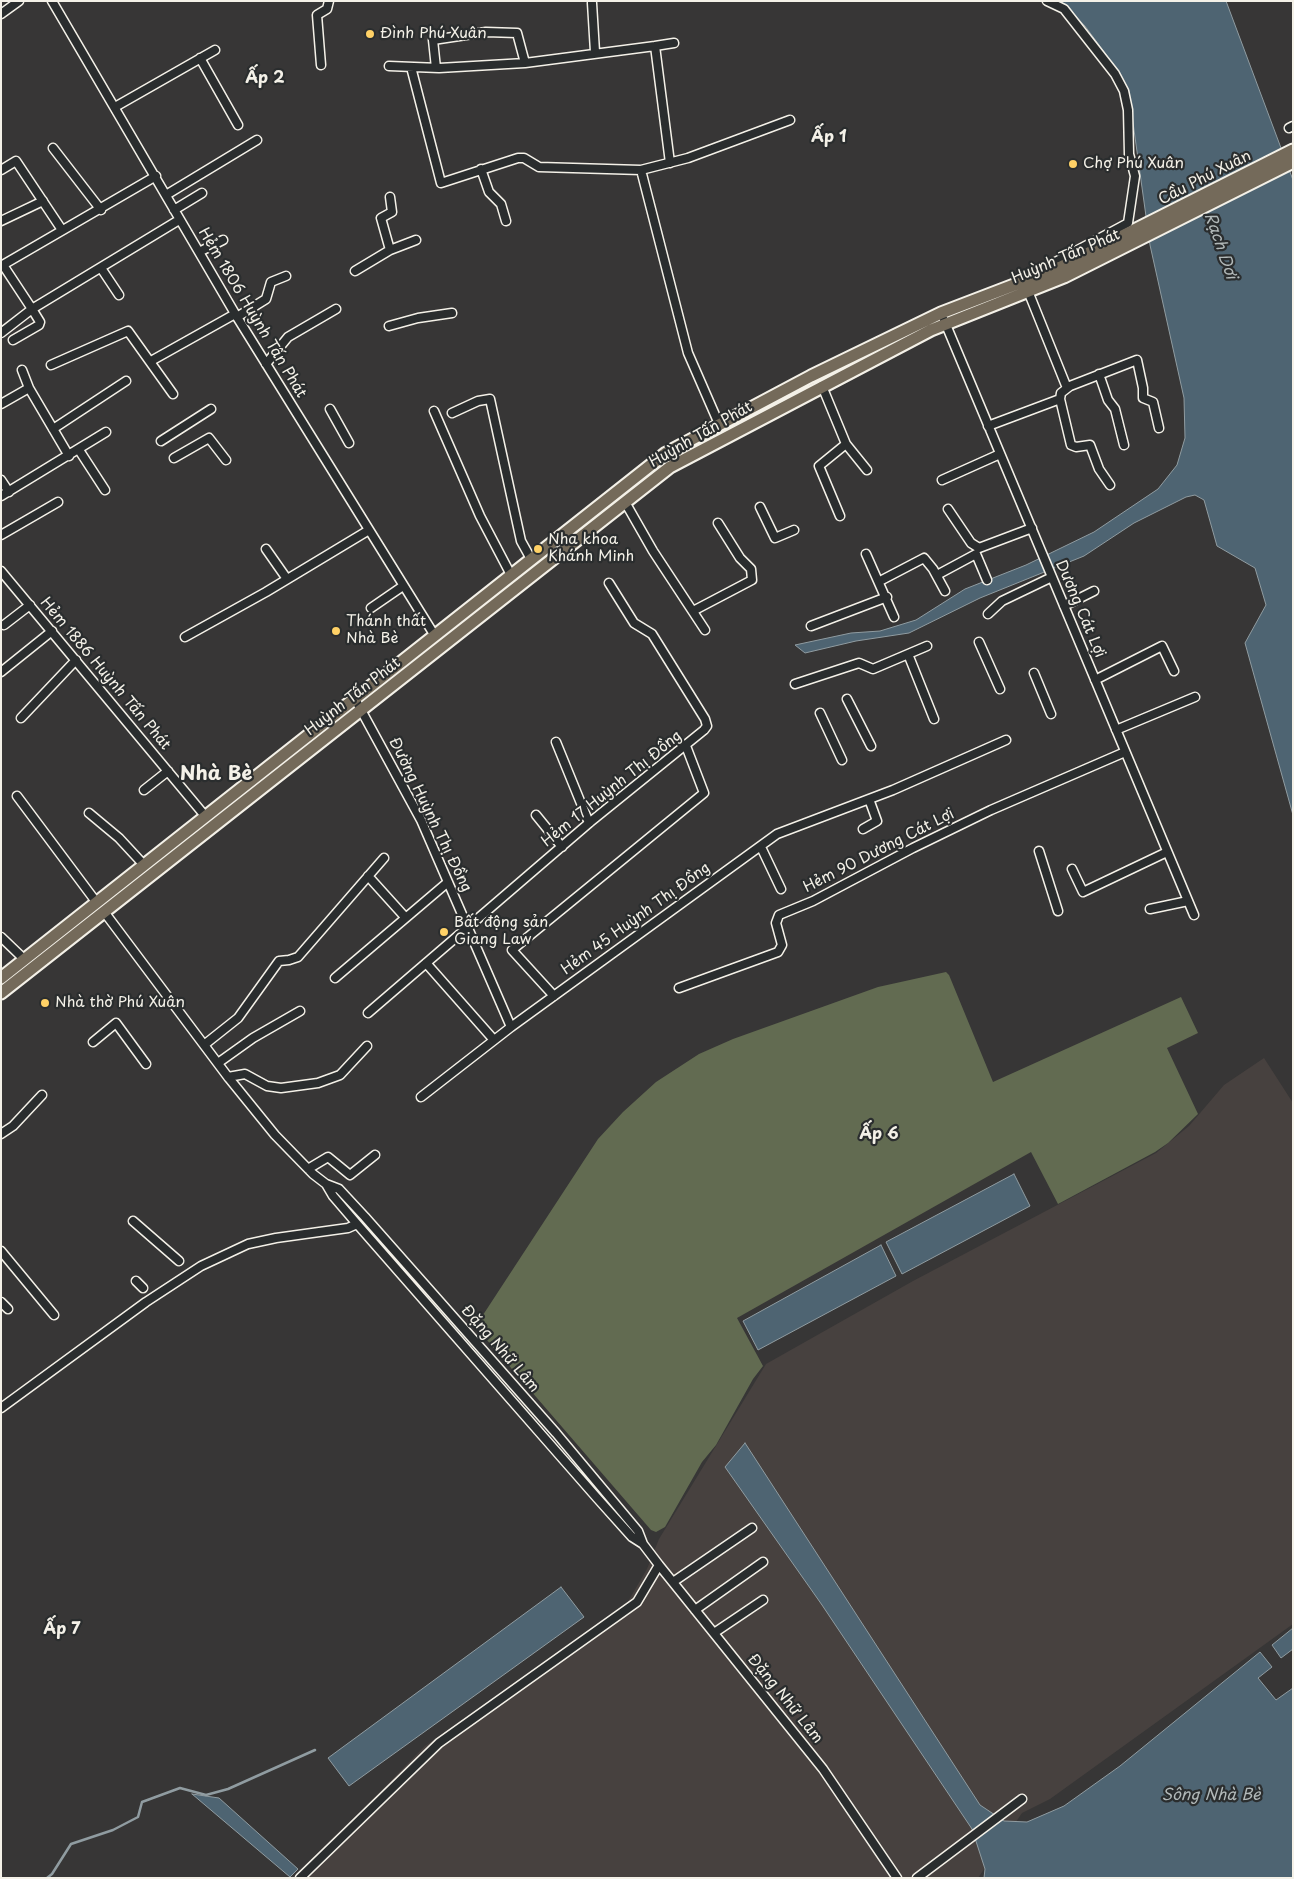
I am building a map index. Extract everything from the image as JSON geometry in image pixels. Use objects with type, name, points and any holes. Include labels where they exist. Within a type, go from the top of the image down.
[{"type":"main road","name":"Cầu Phú Xuân","points":[[1134,238],[1293,150]]},
{"type":"main road","name":"Cầu Phú Xuân","points":[[1134,238],[1293,162]]},
{"type":"main road","name":"Huỳnh Tấn Phát","points":[[1,978],[206,818],[666,452],[719,424],[944,319],[1028,286],[1061,267],[1134,238]]},
{"type":"main road","name":"Huỳnh Tấn Phát","points":[[1,994],[670,467],[944,319]]},
{"type":"main road","points":[[719,424],[725,437]]},
{"type":"main road","points":[[97,903],[105,913]]},
{"type":"street","points":[[1,14],[19,1]]},
{"type":"street","name":"Hẻm 1806 Huỳnh Tấn Phát","points":[[52,1],[156,176],[179,220],[236,316],[435,636]]},
{"type":"street","points":[[321,64],[317,15],[327,9],[329,1]]},
{"type":"street","points":[[1047,1],[1064,9],[1115,74],[1124,91],[1128,110],[1129,154],[1135,176],[1128,223],[1080,250],[1026,275],[1028,286],[1067,388]]},
{"type":"street","points":[[592,4],[596,52]]},
{"type":"street","points":[[436,68],[433,40],[486,32],[517,33],[525,63]]},
{"type":"street","points":[[389,66],[436,68],[525,63],[674,43]]},
{"type":"street","points":[[655,46],[670,163]]},
{"type":"street","points":[[115,107],[215,50]]},
{"type":"street","points":[[200,58],[238,125]]},
{"type":"street","points":[[411,68],[442,182],[524,158],[539,168],[641,170],[670,163],[790,120]]},
{"type":"street","points":[[166,195],[257,140]]},
{"type":"street","points":[[53,148],[101,210]]},
{"type":"street","points":[[1,170],[16,161],[62,230]]},
{"type":"street","points":[[481,170],[489,192],[501,204],[506,221]]},
{"type":"street","points":[[641,170],[688,353],[719,424]]},
{"type":"street","points":[[13,340],[39,325],[40,322],[2,266],[62,230],[101,210],[156,176]]},
{"type":"street","points":[[174,210],[202,193]]},
{"type":"street","points":[[390,197],[392,212],[380,218],[390,250]]},
{"type":"street","points":[[1,221],[43,201]]},
{"type":"street","points":[[1,333],[32,309],[179,220]]},
{"type":"street","points":[[199,252],[223,240]]},
{"type":"street","points":[[355,271],[390,250],[416,240]]},
{"type":"street","points":[[101,268],[119,295]]},
{"type":"street","points":[[151,361],[266,299],[269,284],[286,276]]},
{"type":"street","points":[[266,364],[288,337],[336,309]]},
{"type":"street","points":[[389,326],[418,318],[452,313]]},
{"type":"street","name":"Dương Cát Lợi","points":[[944,319],[1194,915]]},
{"type":"street","points":[[51,365],[126,331],[130,333],[151,361],[172,394]]},
{"type":"street","points":[[1110,485],[1099,469],[1090,445],[1076,447],[1071,445],[1060,398],[1062,393],[1067,388],[1136,360],[1144,388],[1144,398],[1153,402],[1159,428]]},
{"type":"street","points":[[22,370],[30,388],[69,456]]},
{"type":"street","points":[[1099,374],[1108,400],[1115,409],[1124,445]]},
{"type":"street","points":[[53,429],[126,381]]},
{"type":"street","points":[[822,386],[846,444],[867,470]]},
{"type":"street","points":[[1,404],[30,388]]},
{"type":"street","points":[[988,426],[1060,398]]},
{"type":"street","points":[[452,413],[478,401],[490,399],[504,453],[521,541],[531,559]]},
{"type":"street","points":[[161,441],[211,409]]},
{"type":"street","points":[[330,409],[349,443]]},
{"type":"street","points":[[434,410],[480,516],[510,575]]},
{"type":"street","points":[[1,480],[5,494],[106,432]]},
{"type":"street","points":[[174,458],[209,438],[226,460]]},
{"type":"street","points":[[840,516],[819,466],[846,444]]},
{"type":"street","points":[[79,450],[106,490]]},
{"type":"street","points":[[942,480],[1000,454]]},
{"type":"street","points":[[1,535],[58,502]]},
{"type":"street","points":[[625,502],[653,551],[705,630]]},
{"type":"street","points":[[760,507],[775,538],[794,530]]},
{"type":"street","points":[[948,509],[970,543],[979,548],[1032,528]]},
{"type":"street","points":[[692,611],[752,580],[751,569],[740,558],[718,523]]},
{"type":"street","points":[[185,637],[369,530]]},
{"type":"street","points":[[266,549],[287,579]]},
{"type":"street","points":[[866,554],[880,581],[894,617]]},
{"type":"street","points":[[937,575],[976,554],[987,580]]},
{"type":"street","points":[[880,581],[924,558],[937,575],[945,591]]},
{"type":"street","name":"Hẻm 1886 Huỳnh Tấn Phát","points":[[1,571],[206,818]]},
{"type":"street","points":[[988,614],[1002,601],[1052,576]]},
{"type":"street","name":"Hẻm 17 Huỳnh Thị Đồng","points":[[368,1013],[589,824],[686,746],[707,726],[705,719],[652,634],[634,623],[610,583]]},
{"type":"street","points":[[371,608],[403,586]]},
{"type":"street","points":[[1064,606],[1094,591]]},
{"type":"street","points":[[811,626],[887,597]]},
{"type":"street","points":[[4,625],[30,605]]},
{"type":"street","points":[[1,672],[52,631]]},
{"type":"street","points":[[980,642],[1000,688]]},
{"type":"street","points":[[795,684],[859,663],[873,669],[927,646]]},
{"type":"street","points":[[1095,680],[1162,646],[1174,671]]},
{"type":"street","points":[[908,654],[934,719]]},
{"type":"street","points":[[21,718],[76,660]]},
{"type":"street","points":[[1034,673],[1051,714]]},
{"type":"street","points":[[1116,730],[1195,697]]},
{"type":"street","name":"Đường Huỳnh Thị Đồng","points":[[355,699],[408,795],[511,1027]]},
{"type":"street","points":[[847,699],[871,746]]},
{"type":"street","points":[[820,713],[842,760]]},
{"type":"street","name":"Hẻm 45 Huỳnh Thị Đồng","points":[[421,1097],[511,1027],[777,834],[869,799],[1006,740]]},
{"type":"street","points":[[556,742],[589,824]]},
{"type":"street","points":[[554,996],[512,950],[704,793],[686,746]]},
{"type":"street","name":"Hẻm 90 Dương Cát Lợi","points":[[679,988],[778,952],[782,945],[776,923],[779,915],[813,901],[991,810],[1125,752]]},
{"type":"street","points":[[144,790],[168,771]]},
{"type":"street","points":[[17,796],[97,903]]},
{"type":"street","points":[[863,829],[877,821],[869,799]]},
{"type":"street","points":[[89,813],[118,838],[144,865]]},
{"type":"street","points":[[536,815],[562,847]]},
{"type":"street","points":[[761,847],[781,889]]},
{"type":"street","points":[[1039,851],[1058,911]]},
{"type":"street","points":[[1072,869],[1083,892],[1167,852]]},
{"type":"street","points":[[204,1045],[238,1018],[279,961],[289,960],[298,956],[384,858]]},
{"type":"street","points":[[368,876],[405,917]]},
{"type":"street","points":[[335,978],[448,882]]},
{"type":"street","points":[[1150,909],[1188,901]]},
{"type":"street","name":"Đặng Nhữ Lâm","points":[[105,913],[228,1077],[275,1134],[308,1169],[326,1184],[339,1189],[365,1217],[556,1433],[638,1531],[643,1544],[658,1565],[823,1769],[897,1878]]},
{"type":"street","points":[[1,937],[25,960]]},
{"type":"street","points":[[426,963],[494,1040]]},
{"type":"street","points":[[218,1063],[253,1038],[300,1012]]},
{"type":"street","points":[[92,1042],[116,1023],[146,1064]]},
{"type":"street","points":[[228,1077],[245,1074],[267,1086],[281,1088],[318,1082],[340,1075],[367,1046]]},
{"type":"street","points":[[1,1134],[13,1126],[42,1095]]},
{"type":"street","points":[[308,1169],[328,1156],[350,1175],[375,1155]]},
{"type":"street","name":"Đặng Nhữ Lâm","points":[[326,1184],[332,1196],[632,1537],[643,1544]]},
{"type":"street","points":[[132,1221],[175,1258]]},
{"type":"street","points":[[1,1408],[146,1302],[208,1263],[248,1244],[340,1229],[357,1224]]},
{"type":"street","points":[[1,1251],[54,1315]]},
{"type":"street","points":[[1,1302],[8,1309]]},
{"type":"street","points":[[673,1582],[752,1528]]},
{"type":"street","points":[[694,1610],[763,1562]]},
{"type":"street","points":[[300,1878],[439,1744],[637,1602],[658,1565]]},
{"type":"street","points":[[714,1633],[763,1600]]},
{"type":"street","points":[[917,1878],[1022,1799]]},
{"type":"shaded area","points":[[1264,1058],[1293,1103],[1293,1624],[1050,1799],[1022,1813],[978,1878],[295,1878],[425,1746],[626,1605],[647,1569],[659,1539],[766,1364],[913,1281],[1156,1153],[1189,1126],[1224,1085]]},
{"type":"green space","points":[[946,972],[949,975],[993,1082],[1181,997],[1198,1033],[1167,1048],[1198,1114],[1168,1143],[1155,1152],[1058,1204],[1031,1152],[737,1318],[763,1366],[753,1379],[716,1445],[702,1462],[665,1527],[656,1532],[651,1530],[480,1332],[481,1318],[598,1139],[623,1112],[656,1082],[699,1054],[733,1039],[878,987]]},
{"type":"water","name":"Rạch Dơi","points":[[1061,1],[1226,1],[1293,180],[1293,815],[1245,643],[1266,605],[1255,568],[1217,546],[1204,500],[1195,495],[1186,497],[1134,523],[1084,556],[980,598],[909,633],[856,641],[805,653],[795,645],[851,633],[880,631],[916,620],[965,589],[1026,565],[1094,532],[1158,489],[1177,465],[1185,438],[1184,398],[1150,245],[1129,94],[1113,64],[1085,26]]},
{"type":"water","points":[[1014,1174],[1030,1206],[902,1274],[886,1242]]},
{"type":"water","points":[[881,1245],[896,1276],[758,1350],[743,1321]]},
{"type":"water","name":"Sông Nhà Bè","points":[[745,1443],[980,1805],[1004,1821],[1027,1822],[1064,1806],[1120,1766],[1260,1652],[1272,1667],[1258,1678],[1276,1700],[1293,1688],[1293,1878],[984,1878],[985,1869],[972,1829],[822,1605],[725,1467]]},
{"type":"water","points":[[561,1587],[584,1617],[349,1786],[328,1758]]},
{"type":"water","points":[[1293,1628],[1293,1649],[1281,1658],[1272,1645]]},
{"type":"water","points":[[192,1794],[219,1798],[298,1869],[290,1877]]},
{"type":"waterway","points":[[47,1878],[52,1874],[71,1844],[113,1830],[138,1817],[142,1802],[180,1788],[206,1795],[228,1789],[315,1750]]},
{"type":"place","name":"Đình Phú Xuân","points":[[370,34]]},
{"type":"place","name":"Chợ Phú Xuân","points":[[1073,164]]},
{"type":"place","name":"Nha khoa Khánh Minh","points":[[538,549]]},
{"type":"place","name":"Thánh thất Nhà Bè","points":[[336,631]]},
{"type":"place","name":"Bất động sản Giang Law","points":[[444,932]]},
{"type":"place","name":"Nhà thờ Phú Xuân","points":[[45,1003]]},
{"type":"district","name":"Ấp 2","points":[[265,79]]},
{"type":"district","name":"Ấp 1","points":[[829,138]]},
{"type":"district","name":"Nhà Bè","points":[[216,774]]},
{"type":"district","name":"Ấp 6","points":[[879,1135]]},
{"type":"district","name":"Ấp 7","points":[[62,1630]]}]
